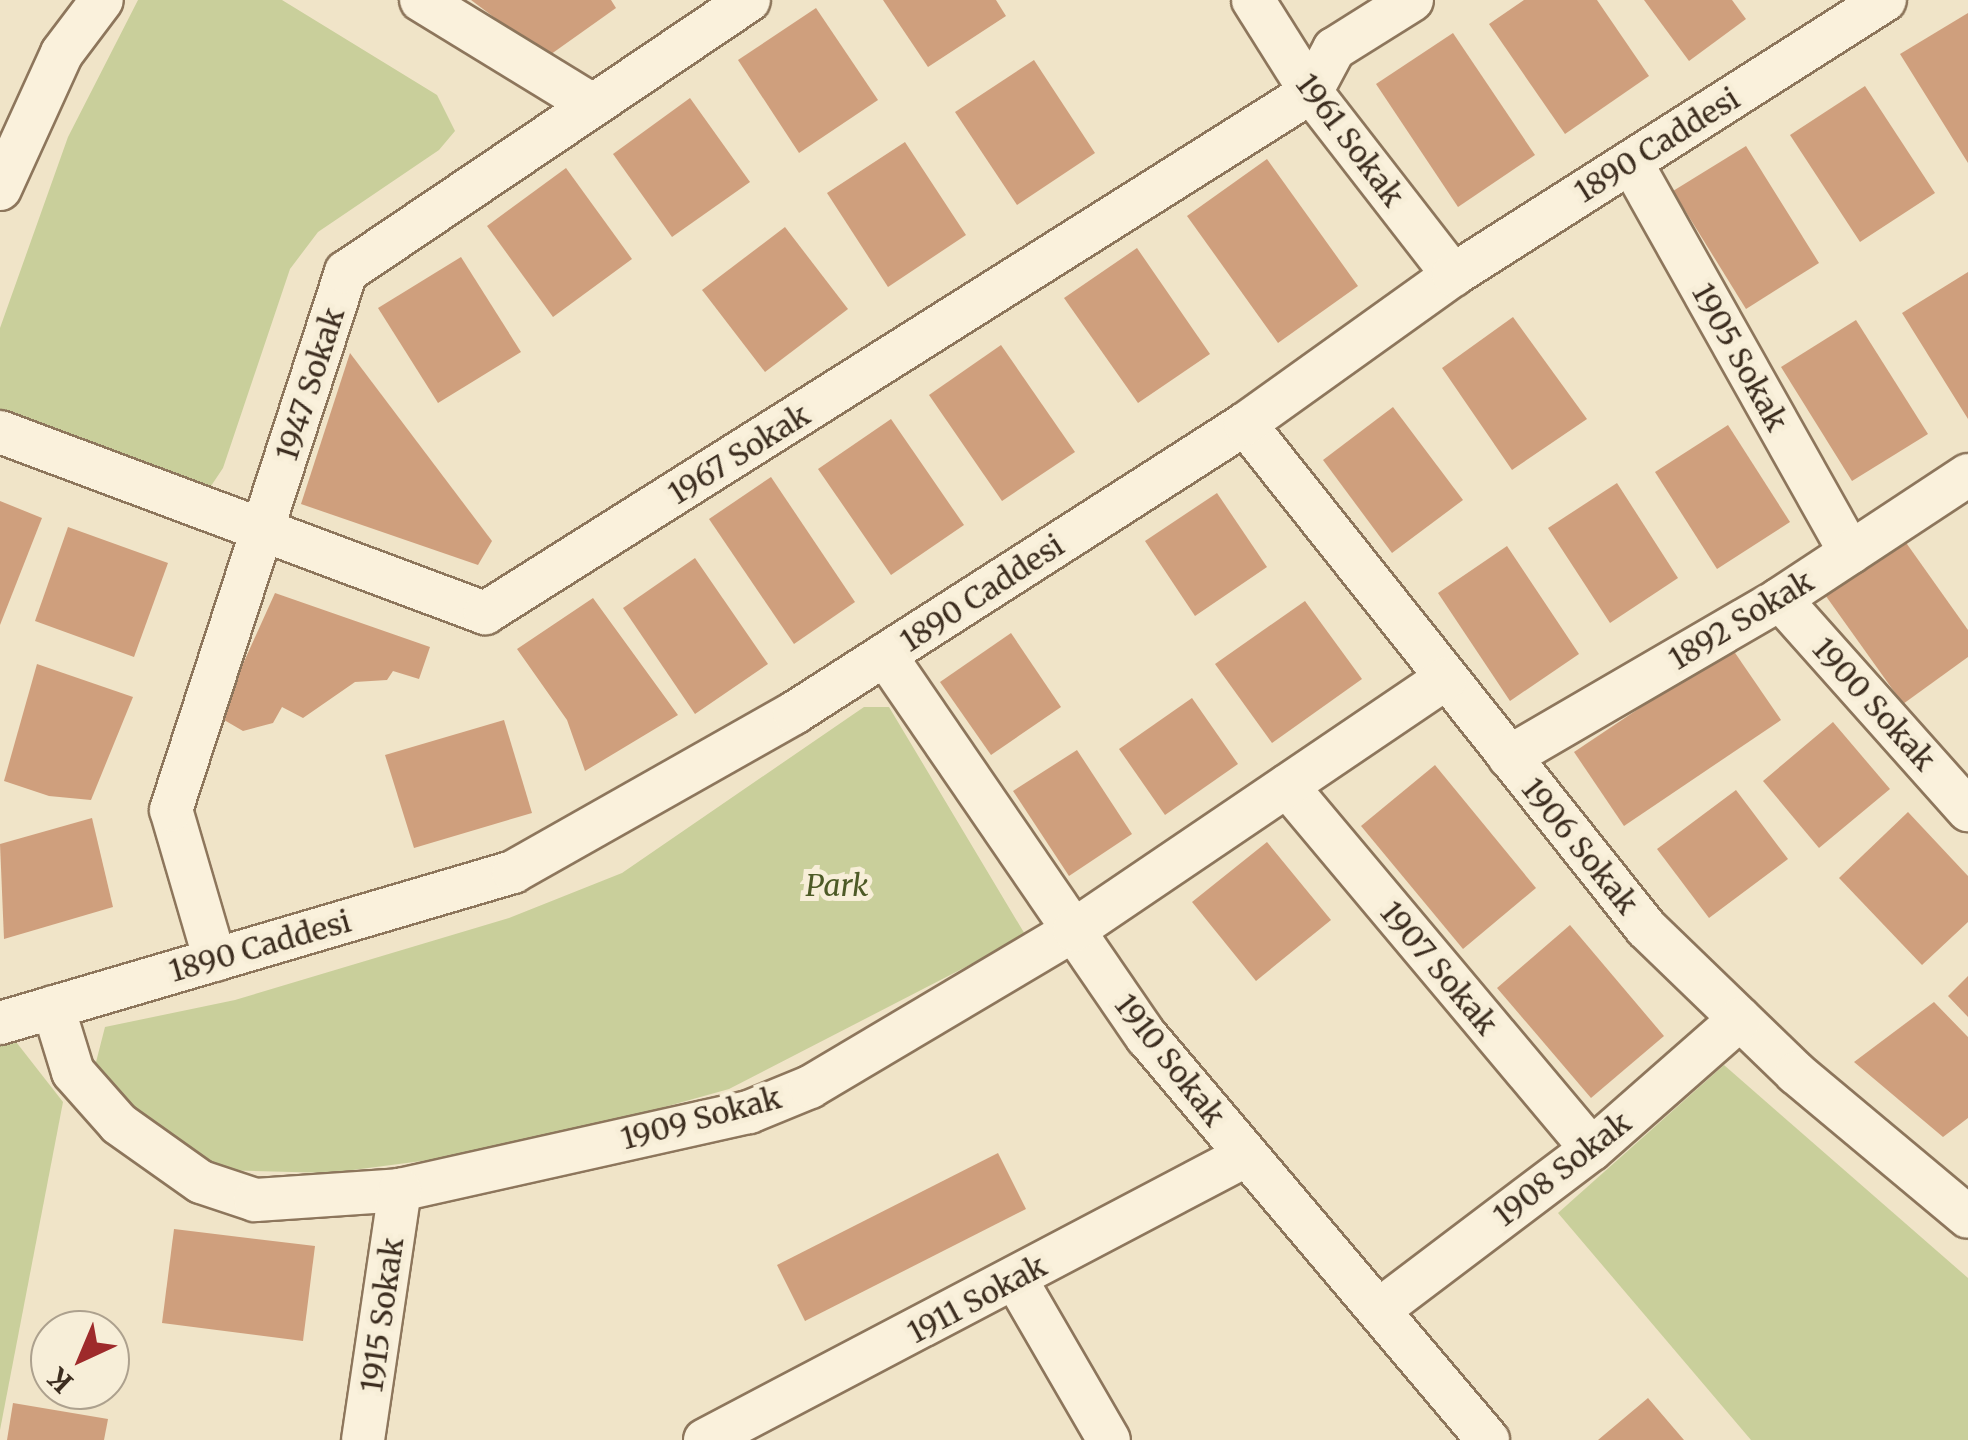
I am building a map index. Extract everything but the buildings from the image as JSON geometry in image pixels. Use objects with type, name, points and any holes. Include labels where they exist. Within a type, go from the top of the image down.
[{"type":"street","points":[[0,189],[62,53],[102,0]]},
{"type":"street","points":[[421,0],[591,104]]},
{"type":"street","name":"1947 Sokak","points":[[216,960],[170,810],[346,272],[749,0]]},
{"type":"street","name":"1961 Sokak","points":[[1253,0],[1311,92],[1453,275]]},
{"type":"street","name":"1967 Sokak","points":[[0,432],[486,613],[1311,92],[1334,49],[1412,0]]},
{"type":"street","name":"1890 Caddesi","points":[[0,1023],[513,872],[885,655],[1245,424],[1453,275],[1886,0]]},
{"type":"street","name":"1905 Sokak","points":[[1630,162],[1850,552]]},
{"type":"street","name":"1906 Sokak","points":[[1245,424],[1646,928],[1740,1020],[1968,1218]]},
{"type":"street","name":"1892 Sokak","points":[[1509,757],[1780,599],[1968,474]]},
{"type":"street","name":"1900 Sokak","points":[[1780,599],[1968,810]]},
{"type":"street","name":"1910 Sokak","points":[[885,655],[1147,1036],[1488,1440]]},
{"type":"street","name":"1909 Sokak","points":[[53,1008],[72,1072],[119,1124],[200,1182],[255,1200],[400,1190],[749,1112],[810,1086],[1074,930],[1446,678]]},
{"type":"street","name":"1907 Sokak","points":[[1287,786],[1592,1149]]},
{"type":"street","name":"1908 Sokak","points":[[1378,1310],[1592,1149],[1740,1020]]},
{"type":"street","name":"1911 Sokak","points":[[705,1440],[1247,1155]]},
{"type":"street","name":"1915 Sokak","points":[[364,1440],[400,1190]]},
{"type":"street","points":[[1015,1278],[1109,1440]]},
{"type":"green space","points":[[138,0],[282,0],[437,95],[455,131],[439,150],[318,232],[290,269],[223,468],[207,492],[0,415],[0,328],[68,137]]},
{"type":"green space","name":"Park","points":[[864,707],[889,707],[1026,936],[729,1089],[514,1149],[330,1173],[220,1170],[115,1097],[95,1066],[105,1027],[235,1000],[509,918],[622,873]]},
{"type":"green space","points":[[13,1038],[63,1102],[0,1430],[0,1042]]},
{"type":"green space","points":[[1724,1065],[1968,1278],[1968,1440],[1751,1440],[1558,1213]]}]
